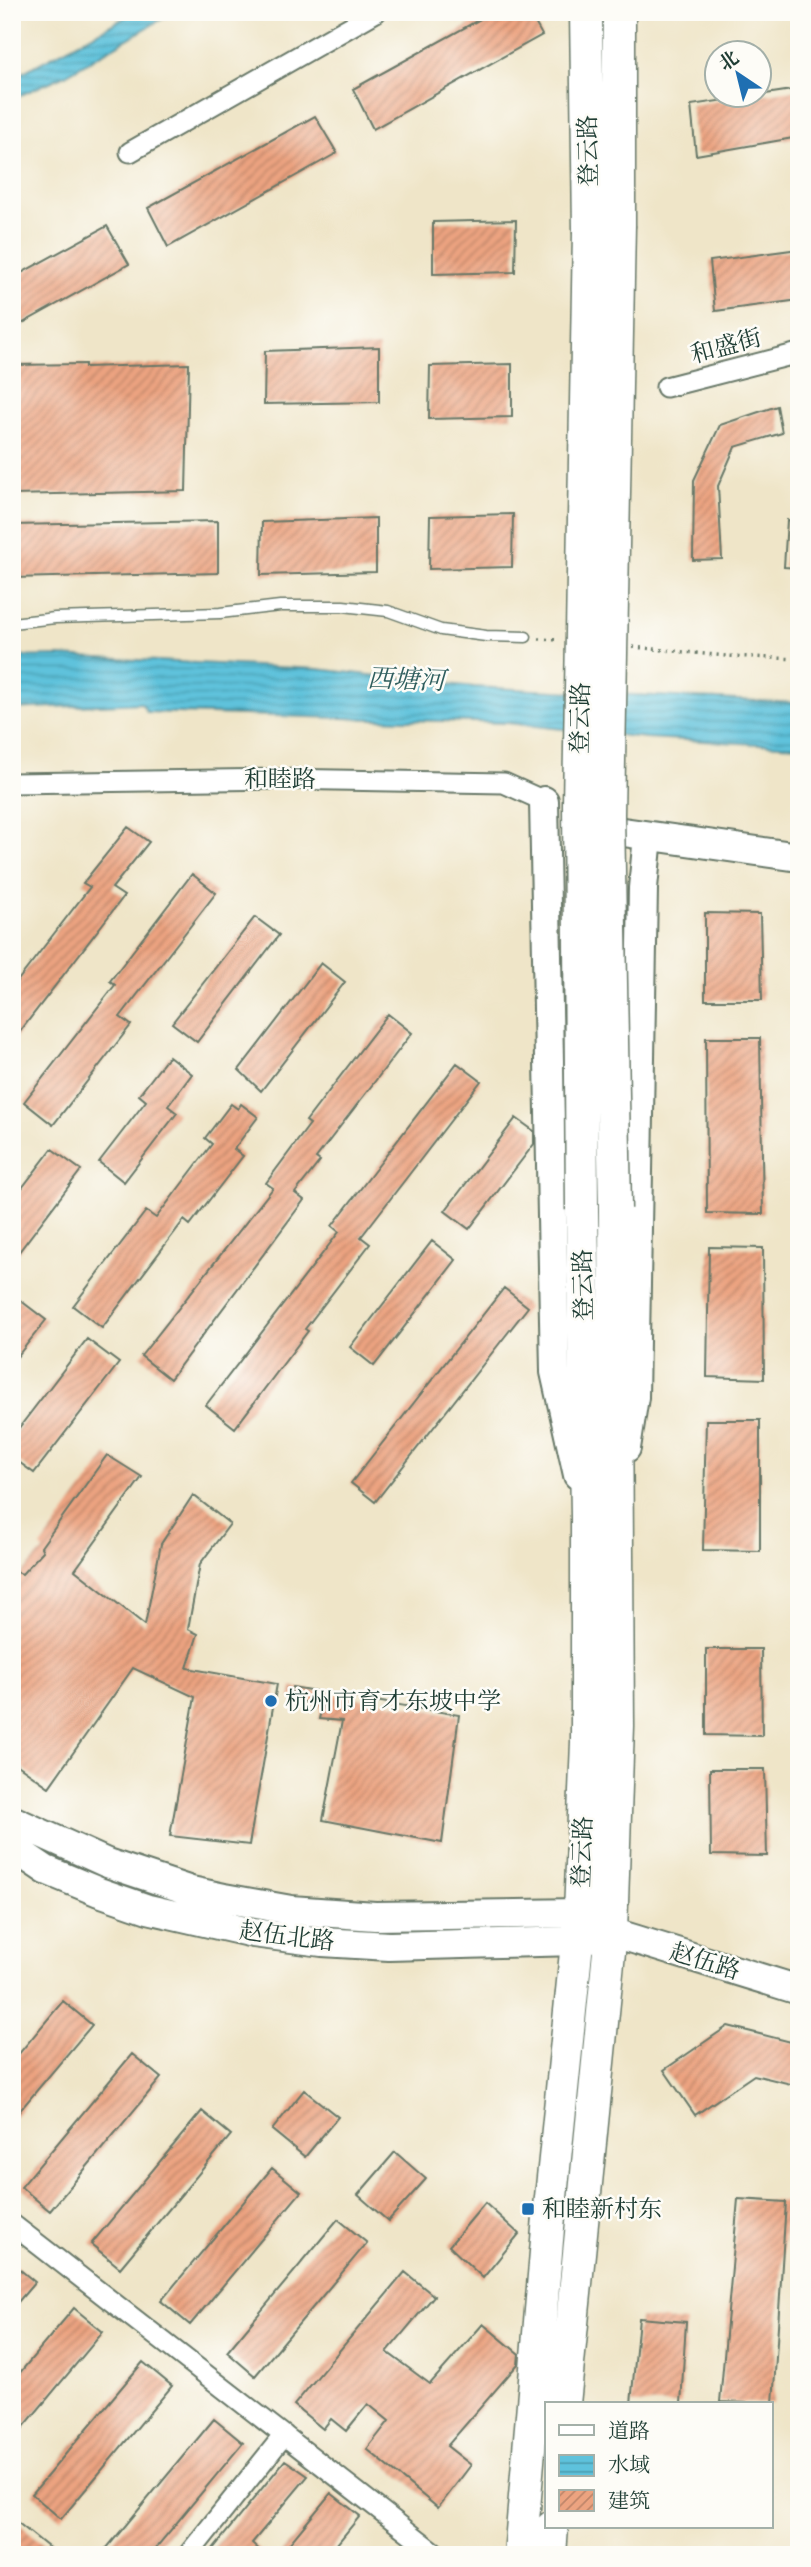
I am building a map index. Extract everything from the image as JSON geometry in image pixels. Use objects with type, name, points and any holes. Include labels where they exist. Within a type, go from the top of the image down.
[{"type":"main road","name":"登云路","points":[[520,2555],[549,2217],[579,1927],[615,1209],[608,814],[604,228],[586,12]]},
{"type":"main road","name":"登云路","points":[[564,2402],[611,1932],[618,1726],[601,1519],[582,1210],[579,805],[604,228],[619,12]]},
{"type":"main road","points":[[550,2555],[552,2528]]},
{"type":"street","points":[[130,152],[376,12]]},
{"type":"street","name":"和盛街","points":[[666,387],[799,353]]},
{"type":"street","name":"和睦路","points":[[12,783],[279,779],[504,783],[544,802]]},
{"type":"street","points":[[544,802],[571,824],[799,857]]},
{"type":"street","points":[[544,802],[555,1372],[601,1519]]},
{"type":"street","points":[[601,1519],[634,1397],[643,888],[648,836]]},
{"type":"street","name":"赵伍北路","points":[[12,1820],[119,1867],[191,1891],[291,1910],[579,1927]]},
{"type":"street","name":"赵伍北路","points":[[12,1847],[46,1870],[99,1892],[148,1909],[253,1933],[323,1942],[389,1946],[579,1927]]},
{"type":"street","name":"赵伍路","points":[[579,1927],[611,1932],[799,1990]]},
{"type":"street","points":[[12,2224],[438,2555]]},
{"type":"street","points":[[188,2555],[284,2435]]},
{"type":"lane","points":[[12,623],[55,618],[220,613],[280,606],[343,606],[388,611],[441,630],[486,636],[526,637]]},
{"type":"path","points":[[526,637],[566,641]]},
{"type":"path","points":[[632,647],[726,656],[799,659]]},
{"type":"water","points":[[135,12],[174,12],[65,75],[12,99],[12,78]]},
{"type":"water","points":[[58,656],[317,669],[474,687],[799,703],[799,746],[647,738],[507,723],[147,712],[141,703],[12,709],[12,657]]},
{"type":"building","points":[[493,12],[529,12],[542,35],[373,129],[353,89]]},
{"type":"building","points":[[799,89],[799,137],[696,155],[691,105],[702,103],[702,108],[772,108],[772,93]]},
{"type":"building","points":[[315,116],[337,153],[168,247],[148,208]]},
{"type":"building","points":[[516,220],[515,272],[433,274],[433,222]]},
{"type":"building","points":[[107,226],[129,264],[12,329],[12,278]]},
{"type":"building","points":[[799,249],[799,300],[715,311],[710,261]]},
{"type":"building","points":[[379,347],[379,402],[264,404],[265,351]]},
{"type":"building","points":[[85,364],[85,367],[189,364],[186,491],[12,495],[12,365]]},
{"type":"building","points":[[512,364],[512,417],[429,419],[430,366]]},
{"type":"building","points":[[777,406],[782,433],[735,447],[718,486],[722,559],[693,560],[694,480],[720,425]]},
{"type":"building","points":[[513,514],[512,567],[429,569],[430,516]]},
{"type":"building","points":[[376,518],[376,572],[261,575],[262,522]]},
{"type":"building","points":[[787,520],[799,521],[799,568],[784,567]]},
{"type":"building","points":[[218,521],[218,573],[12,578],[12,525]]},
{"type":"building","points":[[128,827],[149,842],[112,888],[124,896],[12,1042],[12,988],[90,887],[83,883]]},
{"type":"building","points":[[192,874],[216,893],[120,1017],[131,1025],[53,1125],[24,1102],[115,985],[110,981]]},
{"type":"building","points":[[705,913],[760,914],[762,1000],[705,1000]]},
{"type":"building","points":[[255,917],[279,935],[197,1042],[172,1023]]},
{"type":"building","points":[[321,963],[345,982],[261,1091],[239,1070]]},
{"type":"building","points":[[388,1014],[412,1033],[316,1158],[320,1161],[295,1193],[304,1200],[170,1379],[141,1356],[273,1188],[266,1183],[310,1124],[306,1121]]},
{"type":"building","points":[[706,1038],[760,1038],[763,1214],[707,1213]]},
{"type":"building","points":[[169,1056],[192,1074],[168,1106],[177,1113],[124,1182],[99,1162],[146,1101],[139,1095]]},
{"type":"building","points":[[457,1063],[481,1081],[361,1237],[370,1244],[305,1329],[308,1331],[235,1428],[206,1405],[339,1232],[332,1226]]},
{"type":"building","points":[[231,1104],[238,1109],[241,1104],[258,1117],[234,1149],[243,1156],[190,1225],[184,1220],[102,1328],[73,1306],[146,1211],[156,1218],[212,1144],[205,1138]]},
{"type":"building","points":[[516,1118],[534,1131],[534,1144],[469,1229],[445,1211]]},
{"type":"building","points":[[52,1149],[81,1170],[12,1261],[12,1201]]},
{"type":"building","points":[[432,1241],[456,1260],[374,1366],[350,1347]]},
{"type":"building","points":[[709,1247],[763,1248],[764,1379],[707,1377]]},
{"type":"building","points":[[504,1288],[528,1307],[375,1502],[351,1483]]},
{"type":"building","points":[[12,1294],[46,1320],[12,1363]]},
{"type":"building","points":[[87,1339],[119,1363],[34,1473],[12,1457],[12,1437]]},
{"type":"building","points":[[706,1420],[760,1420],[760,1551],[703,1550]]},
{"type":"building","points":[[107,1455],[142,1477],[75,1570],[145,1625],[161,1544],[193,1495],[230,1524],[200,1564],[188,1629],[198,1634],[187,1668],[277,1684],[249,1845],[170,1836],[195,1697],[133,1668],[49,1787],[12,1761],[12,1570],[22,1574],[43,1551],[41,1547]]},
{"type":"building","points":[[706,1649],[761,1649],[762,1736],[706,1735]]},
{"type":"building","points":[[292,1687],[459,1715],[442,1843],[323,1820],[342,1721],[319,1719],[322,1706],[290,1699]]},
{"type":"building","points":[[710,1769],[765,1769],[767,1856],[711,1855]]},
{"type":"building","points":[[63,2001],[92,2025],[12,2120],[12,2062]]},
{"type":"building","points":[[728,2026],[799,2044],[799,2086],[754,2075],[695,2115],[664,2070]]},
{"type":"building","points":[[132,2054],[161,2078],[50,2211],[21,2187]]},
{"type":"building","points":[[304,2090],[338,2117],[305,2157],[272,2130]]},
{"type":"building","points":[[202,2111],[231,2135],[120,2268],[91,2244]]},
{"type":"building","points":[[395,2152],[426,2179],[388,2221],[358,2195]]},
{"type":"building","points":[[272,2168],[301,2192],[190,2325],[161,2301]]},
{"type":"building","points":[[738,2199],[786,2202],[773,2404],[720,2402]]},
{"type":"building","points":[[485,2203],[519,2234],[483,2278],[449,2246]]},
{"type":"building","points":[[338,2219],[367,2243],[255,2376],[227,2352]]},
{"type":"building","points":[[12,2263],[35,2282],[12,2309]]},
{"type":"building","points":[[405,2272],[434,2296],[387,2352],[430,2384],[483,2324],[519,2354],[518,2364],[447,2446],[471,2465],[438,2508],[367,2449],[389,2421],[368,2404],[346,2431],[331,2419],[323,2429],[294,2405]]},
{"type":"building","points":[[74,2308],[103,2332],[12,2441],[12,2382]]},
{"type":"building","points":[[639,2318],[686,2322],[681,2402],[631,2402]]},
{"type":"building","points":[[143,2362],[172,2386],[61,2519],[32,2494]]},
{"type":"building","points":[[214,2419],[243,2443],[150,2555],[101,2555]]},
{"type":"building","points":[[285,2460],[308,2476],[252,2543],[265,2555],[208,2555]]},
{"type":"building","points":[[331,2493],[360,2516],[328,2555],[280,2555]]},
{"type":"building","points":[[12,2518],[58,2555],[12,2555]]},
{"type":"place","name":"杭州市育才东坡中学","points":[[271,1701]]},
{"type":"place","name":"和睦新村东","points":[[528,2209]]},
{"type":"water label","name":"西塘河","points":[[406,679]]}]
